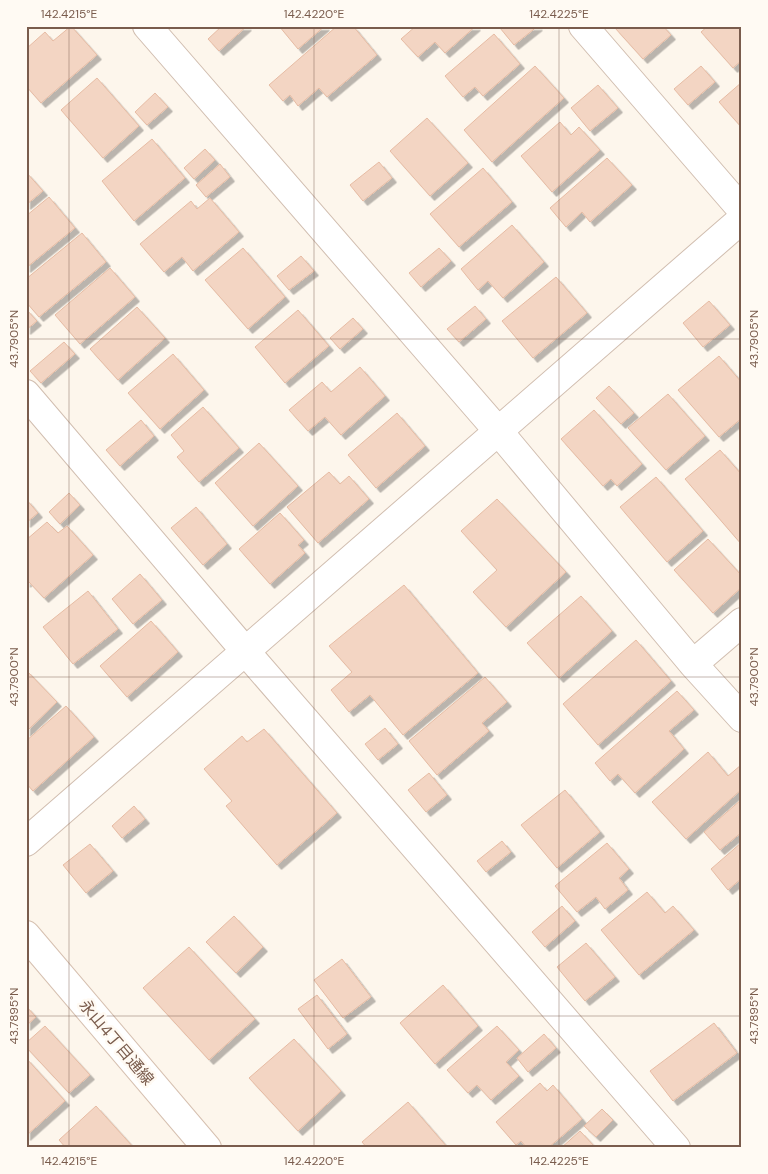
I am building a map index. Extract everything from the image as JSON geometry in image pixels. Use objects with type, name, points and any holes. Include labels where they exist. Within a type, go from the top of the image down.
[{"type":"street","points":[[147,26],[500,432],[693,664],[742,718]]},
{"type":"street","points":[[583,26],[742,210]]},
{"type":"street","points":[[26,842],[500,432],[742,219]]},
{"type":"street","points":[[26,394],[246,652],[676,1148]]},
{"type":"street","points":[[693,664],[742,622]]},
{"type":"street","name":"永山4丁目通線","points":[[26,935],[207,1148]]},
{"type":"building","points":[[71,26],[97,55],[41,103],[26,86],[26,49],[45,32],[53,41]]},
{"type":"building","points":[[222,26],[247,26],[219,51],[208,39]]},
{"type":"building","points":[[279,26],[325,26],[298,49]]},
{"type":"building","points":[[337,26],[353,26],[377,55],[327,97],[319,88],[298,106],[290,95],[283,101],[269,85]]},
{"type":"building","points":[[416,26],[476,26],[445,53],[435,42],[418,57],[401,39]]},
{"type":"building","points":[[502,26],[538,26],[514,45],[500,28]]},
{"type":"building","points":[[617,26],[663,26],[671,35],[643,59],[615,28]]},
{"type":"building","points":[[708,26],[742,26],[742,60],[733,68],[701,32]]},
{"type":"building","points":[[494,34],[520,64],[483,96],[475,87],[463,97],[445,76]]},
{"type":"building","points":[[535,66],[564,98],[492,162],[464,130]]},
{"type":"building","points":[[701,66],[715,82],[688,105],[674,89]]},
{"type":"building","points":[[97,78],[139,126],[103,158],[61,110]]},
{"type":"building","points":[[742,82],[742,128],[719,102]]},
{"type":"building","points":[[598,85],[618,108],[590,131],[571,108]]},
{"type":"building","points":[[155,93],[168,107],[147,125],[135,112]]},
{"type":"building","points":[[427,118],[468,163],[430,196],[390,151]]},
{"type":"building","points":[[560,122],[571,135],[579,127],[600,150],[552,192],[521,156]]},
{"type":"building","points":[[152,139],[185,178],[134,221],[102,181]]},
{"type":"building","points":[[205,149],[215,160],[194,179],[184,168]]},
{"type":"building","points":[[607,158],[632,185],[590,222],[582,212],[566,227],[550,208]]},
{"type":"building","points":[[379,162],[392,178],[363,201],[350,185]]},
{"type":"building","points":[[220,164],[230,177],[206,197],[196,185]]},
{"type":"building","points":[[483,168],[512,202],[459,247],[430,214]]},
{"type":"building","points":[[26,172],[43,191],[26,205]]},
{"type":"building","points":[[49,197],[75,228],[26,268],[26,216]]},
{"type":"building","points":[[210,198],[239,232],[193,271],[182,257],[164,272],[140,244],[191,201],[197,209]]},
{"type":"building","points":[[512,225],[544,262],[503,298],[488,281],[478,290],[461,269]]},
{"type":"building","points":[[82,233],[106,262],[39,317],[26,302],[26,279]]},
{"type":"building","points":[[243,248],[285,297],[248,329],[205,280]]},
{"type":"building","points":[[439,248],[451,261],[421,287],[409,273]]},
{"type":"building","points":[[301,256],[314,271],[289,290],[277,276]]},
{"type":"building","points":[[110,268],[135,297],[80,344],[55,315]]},
{"type":"building","points":[[556,277],[587,313],[533,358],[502,321]]},
{"type":"building","points":[[709,301],[730,325],[703,347],[683,323]]},
{"type":"building","points":[[475,306],[486,319],[459,342],[447,329]]},
{"type":"building","points":[[137,307],[165,338],[118,380],[90,349]]},
{"type":"building","points":[[26,309],[37,321],[26,330]]},
{"type":"building","points":[[298,310],[329,346],[285,383],[255,347]]},
{"type":"building","points":[[353,318],[363,329],[340,349],[330,338]]},
{"type":"building","points":[[64,342],[75,354],[41,383],[30,371]]},
{"type":"building","points":[[173,354],[204,390],[160,429],[128,393]]},
{"type":"building","points":[[719,356],[742,383],[742,418],[719,437],[678,390]]},
{"type":"building","points":[[360,367],[385,396],[341,435],[325,417],[308,431],[289,410],[322,382],[331,392]]},
{"type":"building","points":[[609,386],[634,413],[621,424],[596,398]]},
{"type":"building","points":[[668,394],[705,436],[666,470],[628,428]]},
{"type":"building","points":[[203,407],[239,448],[199,482],[177,457],[184,451],[171,435]]},
{"type":"building","points":[[594,410],[642,464],[617,486],[611,479],[603,486],[561,439]]},
{"type":"building","points":[[397,413],[425,446],[376,488],[348,455]]},
{"type":"building","points":[[141,420],[154,436],[120,466],[106,450]]},
{"type":"building","points":[[259,443],[298,486],[253,526],[215,483]]},
{"type":"building","points":[[720,450],[742,475],[742,545],[685,479]]},
{"type":"building","points":[[329,472],[340,484],[349,476],[369,499],[318,543],[287,507]]},
{"type":"building","points":[[656,477],[703,531],[667,562],[620,507]]},
{"type":"building","points":[[69,493],[80,505],[60,524],[49,512]]},
{"type":"building","points":[[26,499],[38,513],[26,523]]},
{"type":"building","points":[[497,499],[566,572],[506,627],[473,592],[497,570],[461,531]]},
{"type":"building","points":[[196,507],[227,544],[203,565],[171,528]]},
{"type":"building","points":[[280,513],[304,540],[298,545],[305,553],[270,584],[239,549]]},
{"type":"building","points":[[47,522],[58,533],[67,526],[93,555],[44,598],[28,581],[26,583],[26,540]]},
{"type":"building","points":[[708,539],[742,576],[742,587],[713,613],[674,570]]},
{"type":"building","points":[[140,574],[162,600],[133,624],[112,599]]},
{"type":"building","points":[[404,585],[478,673],[403,735],[370,695],[349,712],[331,690],[352,672],[329,646]]},
{"type":"building","points":[[88,591],[118,629],[73,664],[43,627]]},
{"type":"building","points":[[581,596],[612,631],[559,678],[527,643]]},
{"type":"building","points":[[151,621],[178,652],[127,697],[100,666]]},
{"type":"building","points":[[636,640],[671,681],[598,745],[563,704]]},
{"type":"building","points":[[26,670],[57,702],[26,732]]},
{"type":"building","points":[[485,677],[507,702],[482,723],[489,731],[437,775],[409,741]]},
{"type":"building","points":[[677,691],[694,710],[669,731],[684,749],[635,793],[618,774],[610,781],[595,763]]},
{"type":"building","points":[[66,706],[94,737],[33,791],[26,783],[26,741]]},
{"type":"building","points":[[385,728],[398,744],[378,760],[365,744]]},
{"type":"building","points":[[264,729],[337,813],[277,865],[226,806],[232,801],[204,769],[242,736],[247,742]]},
{"type":"building","points":[[708,752],[728,776],[741,765],[742,789],[686,839],[652,802]]},
{"type":"building","points":[[429,773],[447,795],[426,812],[408,790]]},
{"type":"building","points":[[565,790],[600,832],[557,868],[521,825]]},
{"type":"building","points":[[742,799],[742,832],[720,850],[704,832]]},
{"type":"building","points":[[134,806],[145,819],[122,838],[112,826]]},
{"type":"building","points":[[502,841],[511,852],[486,872],[477,861]]},
{"type":"building","points":[[742,842],[742,878],[728,890],[711,869]]},
{"type":"building","points":[[607,843],[629,869],[619,878],[628,890],[605,909],[596,897],[577,912],[555,886]]},
{"type":"building","points":[[90,844],[113,871],[86,893],[63,865]]},
{"type":"building","points":[[647,892],[665,913],[673,906],[694,930],[639,975],[601,930]]},
{"type":"building","points":[[562,906],[575,921],[545,947],[532,932]]},
{"type":"building","points":[[234,916],[263,947],[236,973],[206,942]]},
{"type":"building","points":[[586,943],[615,977],[585,1001],[557,967]]},
{"type":"building","points":[[189,947],[255,1019],[209,1060],[143,988]]},
{"type":"building","points":[[342,959],[371,997],[343,1018],[314,980]]},
{"type":"building","points":[[443,985],[478,1026],[435,1064],[400,1023]]},
{"type":"building","points":[[317,995],[347,1034],[328,1049],[298,1009]]},
{"type":"building","points":[[26,1006],[36,1017],[26,1026]]},
{"type":"building","points":[[714,1023],[737,1053],[673,1101],[650,1071]]},
{"type":"building","points":[[45,1026],[90,1075],[69,1093],[26,1047],[26,1043]]},
{"type":"building","points":[[497,1026],[519,1050],[506,1062],[519,1076],[491,1100],[477,1085],[468,1093],[447,1070]]},
{"type":"building","points":[[544,1034],[556,1048],[528,1072],[517,1058]]},
{"type":"building","points":[[294,1039],[341,1091],[298,1131],[249,1078]]},
{"type":"building","points":[[26,1058],[65,1101],[26,1136]]},
{"type":"building","points":[[540,1083],[547,1091],[553,1085],[582,1119],[548,1148],[527,1148],[521,1141],[516,1145],[496,1122]]},
{"type":"building","points":[[408,1102],[448,1148],[367,1148],[362,1142]]},
{"type":"building","points":[[96,1106],[134,1148],[66,1148],[59,1140]]},
{"type":"building","points":[[602,1109],[613,1120],[596,1137],[584,1126]]},
{"type":"building","points":[[580,1131],[596,1148],[561,1148]]}]
